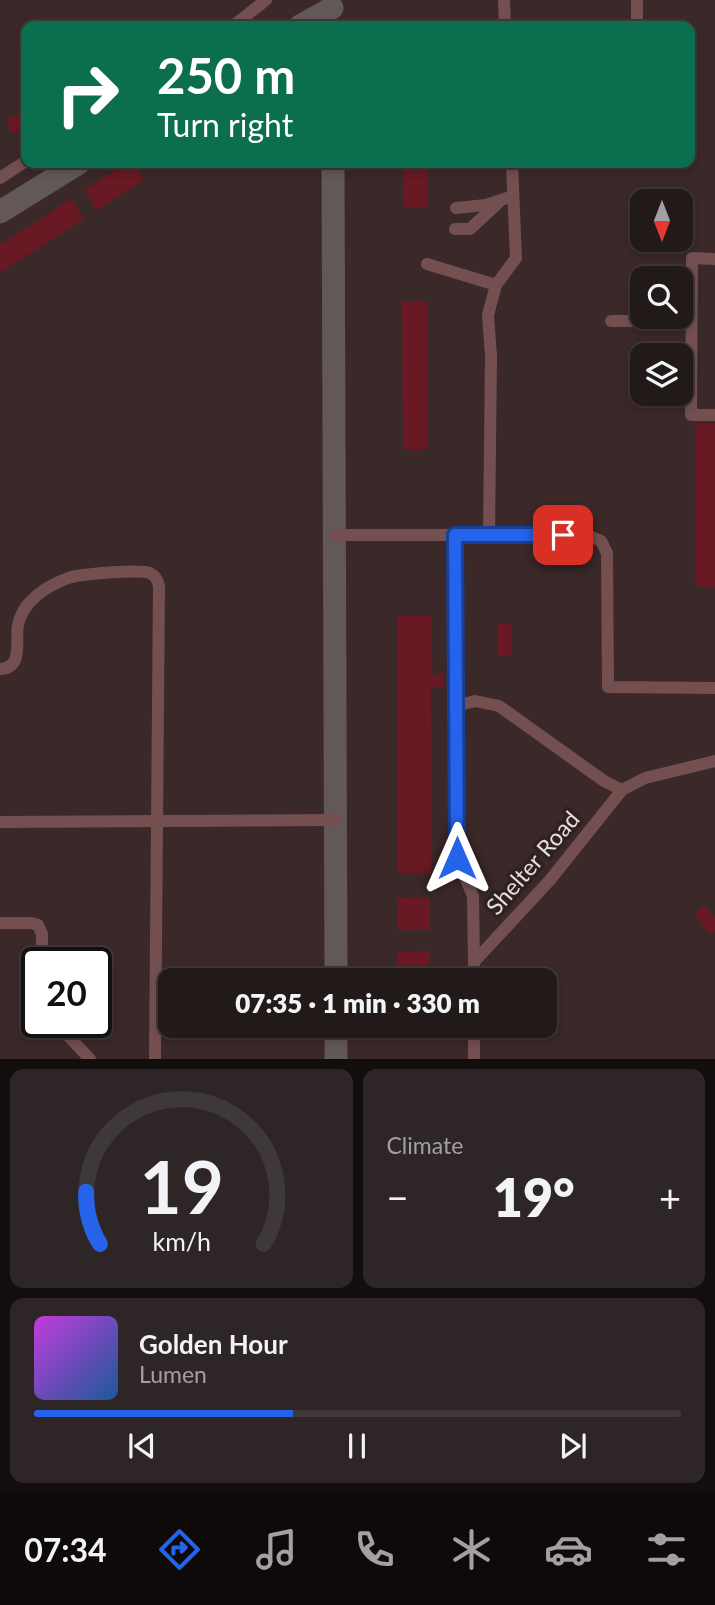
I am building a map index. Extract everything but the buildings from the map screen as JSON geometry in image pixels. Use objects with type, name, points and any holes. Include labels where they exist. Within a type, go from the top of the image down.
[{"type":"lane","points":[[239,21],[266,0]]},
{"type":"lane","points":[[504,0],[505,21]]},
{"type":"lane","points":[[637,0],[637,21]]},
{"type":"lane","points":[[0,178],[21,164]]},
{"type":"lane","points":[[489,535],[491,358],[488,314],[496,285],[516,258],[512,168]]},
{"type":"lane","points":[[456,208],[499,202],[513,196]]},
{"type":"lane","points":[[455,229],[470,229],[499,202]]},
{"type":"lane","points":[[692,266],[692,258],[715,259]]},
{"type":"lane","points":[[427,264],[496,285]]},
{"type":"lane","points":[[611,321],[630,321]]},
{"type":"lane","points":[[691,329],[691,415],[715,415]]},
{"type":"lane","points":[[335,535],[587,535],[601,541],[607,553],[608,687],[715,688]]},
{"type":"lane","name":"Shelter Road","points":[[455,535],[457,858],[473,896],[474,968]]},
{"type":"lane","points":[[0,669],[15,663],[22,613],[34,598],[46,589],[69,578],[87,574],[145,572],[154,576],[159,586],[155,1059]]},
{"type":"lane","points":[[456,706],[475,701],[499,706],[604,781],[622,790]]},
{"type":"lane","name":"Shelter Road","points":[[474,962],[550,880],[622,790],[645,778],[715,761]]},
{"type":"lane","points":[[0,822],[335,820]]},
{"type":"lane","points":[[0,923],[38,925],[42,934],[42,947]]},
{"type":"lane","points":[[70,1038],[90,1059]]},
{"type":"lane","points":[[474,1038],[474,1059]]},
{"type":"shaded area","points":[[0,0],[715,0],[715,1059],[0,1059]]},
{"type":"taxiway","points":[[309,21],[332,8]]},
{"type":"taxiway","points":[[0,212],[71,168]]},
{"type":"taxiway","points":[[333,168],[336,968]]},
{"type":"taxiway","points":[[336,1038],[336,1059]]},
{"type":"route","points":[[457,858],[455,535],[563,535]]}]
